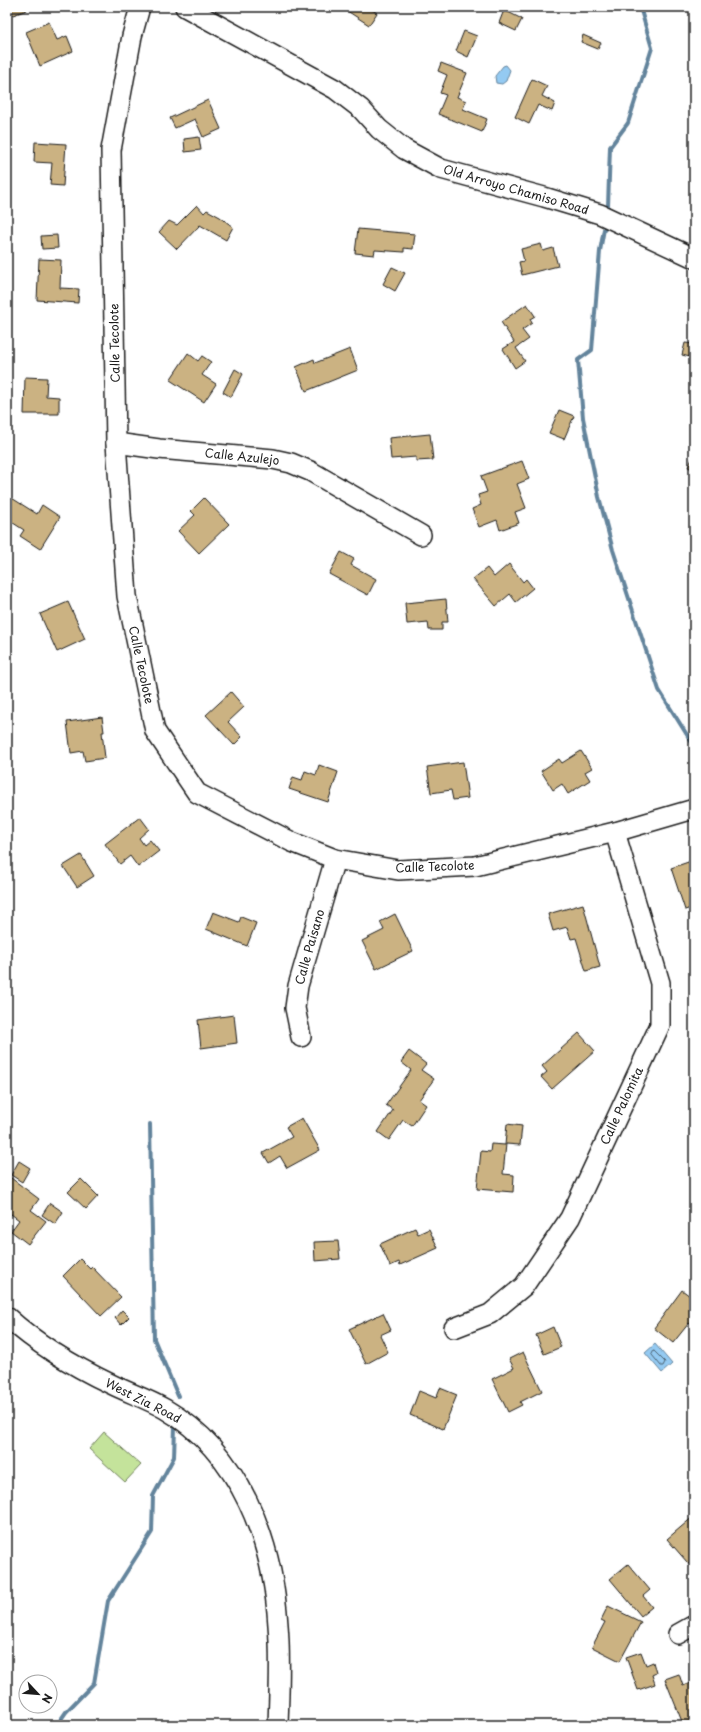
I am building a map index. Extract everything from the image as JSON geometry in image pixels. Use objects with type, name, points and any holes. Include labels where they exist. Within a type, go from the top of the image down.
[{"type":"street","name":"Calle Tecolote","points":[[140,7],[132,36],[111,150],[116,443],[127,596],[156,731],[197,793],[292,842],[336,859],[398,870],[475,866],[615,832],[694,809]]},
{"type":"street","name":"Old Arroyo Chamiso Road","points":[[185,7],[335,89],[361,109],[379,129],[407,151],[441,170],[544,197],[600,214],[694,258]]},
{"type":"street","name":"Calle Azulejo","points":[[116,443],[159,449],[273,459],[291,463],[310,471],[421,535]]},
{"type":"street","name":"Calle Palomita","points":[[454,1328],[490,1314],[524,1286],[570,1218],[660,1025],[660,983],[615,832]]},
{"type":"street","name":"Calle Paisano","points":[[301,1037],[295,1008],[298,986],[336,859]]},
{"type":"street","name":"West Zia Road","points":[[7,1317],[34,1340],[70,1364],[165,1409],[192,1427],[217,1452],[233,1475],[252,1512],[260,1533],[273,1582],[280,1655],[278,1725]]},
{"type":"green space","points":[[104,1432],[141,1465],[125,1482],[89,1449]]},
{"type":"water","points":[[506,65],[510,70],[506,81],[502,84],[496,83],[495,76],[503,66]]},
{"type":"water","points":[[655,1344],[672,1364],[662,1373],[645,1353]]},
{"type":"building","points":[[10,7],[26,7],[27,10],[13,15]]},
{"type":"building","points":[[341,7],[368,7],[377,13],[369,25]]},
{"type":"building","points":[[504,10],[522,19],[516,31],[499,23]]},
{"type":"building","points":[[49,22],[57,40],[67,36],[73,51],[40,66],[26,32]]},
{"type":"building","points":[[464,31],[477,36],[468,57],[456,51]]},
{"type":"building","points":[[583,35],[601,43],[598,49],[581,42]]},
{"type":"building","points":[[441,63],[467,73],[457,97],[466,101],[463,109],[487,119],[482,132],[438,114],[446,95],[440,93],[447,75],[438,71]]},
{"type":"building","points":[[532,79],[547,86],[542,96],[555,103],[552,111],[538,105],[529,124],[515,117]]},
{"type":"building","points":[[208,100],[221,129],[203,137],[195,119],[175,128],[170,118]]},
{"type":"building","points":[[199,137],[201,150],[185,152],[184,139]]},
{"type":"building","points":[[35,142],[66,144],[63,186],[50,185],[52,163],[34,162]]},
{"type":"building","points":[[197,205],[204,213],[207,210],[220,217],[233,227],[226,240],[200,225],[177,249],[159,232],[169,221],[177,225]]},
{"type":"building","points":[[358,229],[415,234],[413,249],[404,248],[404,252],[375,250],[374,255],[355,253]]},
{"type":"building","points":[[57,235],[58,248],[42,249],[41,236]]},
{"type":"building","points":[[541,244],[543,251],[553,248],[558,266],[522,275],[519,262],[524,261],[521,249]]},
{"type":"building","points":[[39,259],[61,260],[60,288],[79,289],[78,303],[37,300]]},
{"type":"building","points":[[392,267],[405,273],[395,291],[383,284]]},
{"type":"building","points":[[527,304],[535,316],[530,319],[532,323],[522,330],[529,339],[516,348],[525,361],[515,368],[503,349],[514,342],[501,322]]},
{"type":"building","points":[[685,343],[694,344],[694,358],[682,355]]},
{"type":"building","points":[[350,349],[358,370],[306,391],[296,367],[314,359],[315,363]]},
{"type":"building","points":[[188,353],[198,361],[202,356],[211,362],[202,375],[216,384],[204,402],[170,380]]},
{"type":"building","points":[[235,369],[243,374],[231,397],[223,392]]},
{"type":"building","points":[[25,377],[47,378],[46,396],[59,397],[59,414],[24,414]]},
{"type":"building","points":[[559,410],[574,416],[564,439],[549,433]]},
{"type":"building","points":[[430,434],[433,460],[416,461],[416,457],[391,459],[389,438]]},
{"type":"building","points":[[694,455],[694,470],[688,467]]},
{"type":"building","points":[[522,461],[529,479],[517,484],[526,508],[515,512],[519,523],[500,530],[497,520],[479,527],[472,509],[481,505],[478,495],[487,492],[481,476]]},
{"type":"building","points":[[7,495],[37,514],[42,505],[60,517],[40,549],[20,536],[24,530],[7,519]]},
{"type":"building","points":[[204,498],[229,524],[199,553],[178,531],[195,515],[191,511]]},
{"type":"building","points":[[341,552],[354,559],[351,565],[376,579],[368,595],[329,574]]},
{"type":"building","points":[[509,564],[523,582],[526,579],[533,588],[516,602],[510,594],[496,606],[473,579],[487,568],[494,577]]},
{"type":"building","points":[[446,599],[448,622],[442,622],[442,630],[429,630],[428,622],[407,624],[405,603]]},
{"type":"building","points":[[68,602],[85,639],[57,652],[40,614]]},
{"type":"building","points":[[231,692],[244,707],[228,722],[242,737],[234,745],[206,715]]},
{"type":"building","points":[[102,717],[105,758],[85,761],[83,751],[71,753],[67,722]]},
{"type":"building","points":[[581,751],[592,768],[585,772],[590,780],[568,794],[562,784],[553,790],[541,771],[559,759],[562,763]]},
{"type":"building","points":[[463,762],[468,798],[453,800],[451,790],[431,793],[427,767]]},
{"type":"building","points":[[319,765],[338,772],[328,802],[289,789],[293,777],[302,780],[305,771],[316,775]]},
{"type":"building","points":[[140,817],[149,829],[139,838],[144,845],[150,840],[159,851],[138,867],[130,856],[120,864],[105,844]]},
{"type":"building","points":[[81,855],[94,876],[77,887],[63,866]]},
{"type":"building","points":[[694,860],[694,907],[685,910],[671,868]]},
{"type":"building","points":[[583,904],[600,967],[586,971],[576,938],[571,939],[567,927],[553,931],[548,914]]},
{"type":"building","points":[[213,912],[239,922],[241,917],[256,923],[247,946],[206,929]]},
{"type":"building","points":[[395,914],[413,951],[376,969],[362,941],[384,930],[380,922]]},
{"type":"building","points":[[234,1015],[237,1043],[201,1048],[198,1020]]},
{"type":"building","points":[[579,1033],[595,1051],[552,1089],[541,1077],[547,1072],[542,1066]]},
{"type":"building","points":[[409,1051],[426,1064],[421,1070],[434,1079],[419,1100],[426,1105],[412,1126],[403,1120],[389,1140],[378,1132],[393,1110],[386,1105],[411,1070],[401,1062]]},
{"type":"building","points":[[302,1118],[320,1150],[287,1168],[280,1156],[269,1163],[263,1153],[292,1137],[286,1127]]},
{"type":"building","points":[[507,1124],[522,1126],[520,1145],[506,1144],[503,1174],[514,1175],[513,1192],[477,1189],[481,1151],[490,1152],[491,1144],[505,1145]]},
{"type":"building","points":[[19,1161],[30,1168],[22,1182],[11,1175]]},
{"type":"building","points":[[7,1175],[39,1199],[31,1210],[46,1221],[28,1244],[11,1231],[19,1220],[7,1211]]},
{"type":"building","points":[[81,1179],[98,1196],[86,1209],[68,1192]]},
{"type":"building","points":[[50,1203],[63,1212],[55,1224],[42,1215]]},
{"type":"building","points":[[415,1228],[418,1234],[429,1229],[438,1248],[400,1265],[399,1262],[390,1266],[380,1244]]},
{"type":"building","points":[[338,1241],[340,1259],[315,1261],[314,1242]]},
{"type":"building","points":[[80,1259],[90,1269],[92,1267],[121,1297],[101,1316],[63,1276]]},
{"type":"building","points":[[682,1290],[694,1299],[694,1327],[689,1323],[673,1343],[654,1328]]},
{"type":"building","points":[[122,1310],[129,1317],[121,1325],[115,1318]]},
{"type":"building","points":[[383,1313],[391,1330],[380,1335],[388,1352],[366,1364],[349,1329]]},
{"type":"building","points":[[553,1327],[561,1347],[544,1354],[536,1335]]},
{"type":"building","points":[[523,1352],[542,1391],[520,1402],[522,1405],[508,1412],[492,1379],[514,1368],[509,1359]]},
{"type":"building","points":[[440,1388],[457,1395],[443,1429],[410,1415],[419,1391],[436,1398]]},
{"type":"building","points":[[694,1516],[694,1570],[667,1539]]},
{"type":"building","points":[[628,1564],[650,1590],[643,1596],[652,1607],[641,1616],[610,1579]]},
{"type":"building","points":[[608,1606],[641,1622],[620,1661],[592,1647],[605,1622],[601,1620]]},
{"type":"building","points":[[641,1652],[646,1665],[653,1662],[656,1673],[652,1675],[655,1684],[638,1690],[626,1657]]},
{"type":"building","points":[[679,1674],[683,1686],[690,1683],[694,1692],[694,1719],[683,1724],[665,1679]]},
{"type":"waterway","points":[[608,206],[610,147],[628,123],[652,48],[640,7]]},
{"type":"waterway","points":[[604,229],[600,251],[592,350],[578,360],[583,418],[599,497],[613,550],[659,690],[694,746]]},
{"type":"waterway","points":[[150,1124],[154,1339],[178,1396]]},
{"type":"waterway","points":[[57,1725],[66,1712],[94,1683],[108,1601],[152,1532],[153,1496],[174,1457],[175,1427]]}]
